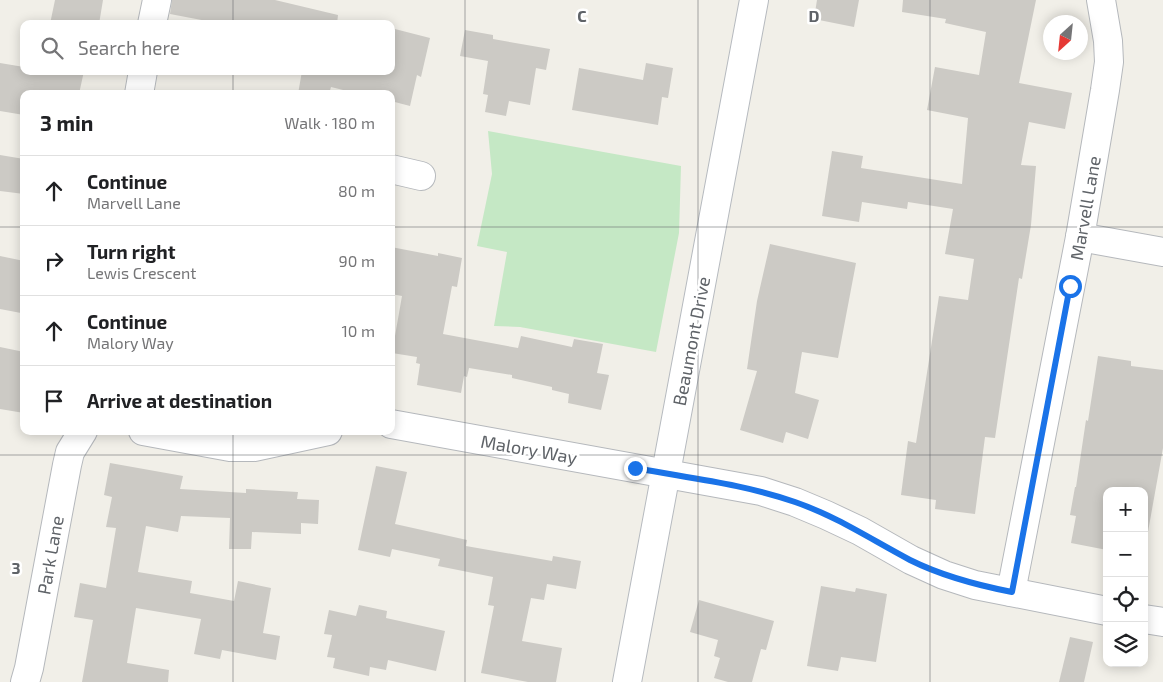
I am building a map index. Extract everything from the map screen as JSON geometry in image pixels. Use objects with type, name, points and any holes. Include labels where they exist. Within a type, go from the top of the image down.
[{"type":"street","points":[[153,20],[157,0]]},
{"type":"street","name":"Beaumont Drive","points":[[627,682],[754,0]]},
{"type":"street","name":"Marvell Lane","points":[[1012,592],[1080,237],[1109,62],[1108,41],[1101,0]]},
{"type":"street","points":[[140,90],[142,75]]},
{"type":"street","points":[[395,170],[421,176]]},
{"type":"street","points":[[1080,237],[1163,252]]},
{"type":"street","name":"Malory Way","points":[[395,425],[762,492],[795,502],[826,515],[860,531],[911,560],[944,575],[975,585],[1103,610]]},
{"type":"street","name":"Park Lane","points":[[25,682],[67,465],[70,452],[81,435]]},
{"type":"street","points":[[165,435],[230,447],[254,447],[310,435]]},
{"type":"street","points":[[1148,620],[1163,622]]},
{"type":"green space","points":[[488,131],[681,166],[679,233],[656,352],[520,327],[494,326],[507,252],[477,246],[492,174]]},
{"type":"building","points":[[55,0],[103,0],[100,20],[51,20]]},
{"type":"building","points":[[172,0],[275,0],[338,15],[337,20],[202,20],[170,14]]},
{"type":"building","points":[[817,0],[859,0],[854,27],[814,19]]},
{"type":"building","points":[[903,0],[1036,0],[1019,83],[1072,93],[1065,129],[1029,122],[1021,165],[1036,166],[1031,225],[1022,279],[1019,278],[995,438],[985,437],[975,514],[935,509],[936,500],[901,495],[908,441],[916,443],[939,296],[968,300],[974,259],[945,254],[953,209],[908,202],[907,209],[862,202],[859,222],[822,216],[832,151],[863,156],[861,168],[962,184],[968,118],[927,110],[935,67],[979,75],[986,32],[945,23],[946,19],[902,12]]},
{"type":"building","points":[[395,29],[430,38],[421,77],[417,75],[410,106],[395,102],[395,90],[343,90],[331,87],[330,90],[299,90],[301,75],[395,75]]},
{"type":"building","points":[[465,30],[493,35],[493,39],[550,49],[546,70],[536,68],[530,105],[509,101],[506,116],[485,112],[488,95],[483,94],[488,61],[460,56]]},
{"type":"building","points":[[0,63],[20,66],[20,75],[83,75],[80,90],[20,90],[20,114],[0,111]]},
{"type":"building","points":[[646,63],[673,68],[668,98],[662,97],[658,125],[572,110],[579,68],[643,80]]},
{"type":"building","points":[[0,155],[20,158],[20,194],[0,191]]},
{"type":"building","points":[[770,244],[856,263],[838,358],[802,352],[795,393],[819,400],[808,439],[786,432],[783,443],[740,430],[757,371],[747,369],[757,301]]},
{"type":"building","points":[[395,248],[438,256],[438,253],[462,258],[457,287],[452,286],[443,334],[518,348],[521,336],[572,347],[574,339],[603,344],[597,373],[609,375],[601,410],[568,403],[569,394],[552,390],[552,387],[512,378],[512,375],[469,368],[467,377],[464,376],[461,393],[417,385],[420,364],[416,363],[417,357],[395,353],[395,336],[402,296],[395,295]]},
{"type":"building","points":[[0,256],[20,260],[20,313],[0,309]]},
{"type":"building","points":[[0,347],[20,351],[20,412],[0,409]]},
{"type":"building","points":[[1098,356],[1131,361],[1131,366],[1163,370],[1163,448],[1148,532],[1148,487],[1103,487],[1103,549],[1071,543],[1076,516],[1070,515],[1086,420],[1088,421]]},
{"type":"building","points":[[110,463],[183,476],[180,489],[246,493],[246,489],[298,492],[297,499],[319,500],[318,524],[301,523],[301,534],[252,532],[251,549],[229,549],[230,518],[181,516],[178,532],[146,526],[138,572],[192,581],[190,593],[234,601],[238,581],[271,588],[263,633],[280,636],[276,660],[222,650],[220,659],[194,654],[201,619],[136,608],[127,663],[169,670],[168,682],[82,682],[93,620],[74,617],[80,583],[106,588],[116,528],[106,527],[112,497],[104,495]]},
{"type":"building","points":[[376,466],[407,472],[395,524],[467,540],[466,546],[552,561],[553,556],[581,561],[576,589],[547,584],[544,600],[531,598],[522,641],[562,648],[556,682],[528,682],[481,673],[494,606],[488,605],[493,577],[438,566],[440,559],[392,549],[390,557],[358,550]]},
{"type":"building","points":[[821,586],[855,592],[856,588],[887,594],[876,662],[841,657],[838,671],[807,666]]},
{"type":"building","points":[[699,600],[774,621],[766,650],[761,649],[752,682],[728,682],[714,678],[720,658],[714,656],[718,640],[690,632]]},
{"type":"building","points":[[359,605],[387,611],[386,618],[445,631],[436,671],[388,660],[386,670],[370,667],[369,676],[333,668],[335,658],[327,657],[332,635],[324,634],[329,610],[356,616]]},
{"type":"building","points":[[1070,637],[1093,642],[1084,682],[1059,682]]},
{"type":"route","points":[[635,468],[762,492],[795,502],[860,531],[911,560],[944,575],[975,585],[1012,592],[1070,286]]}]
